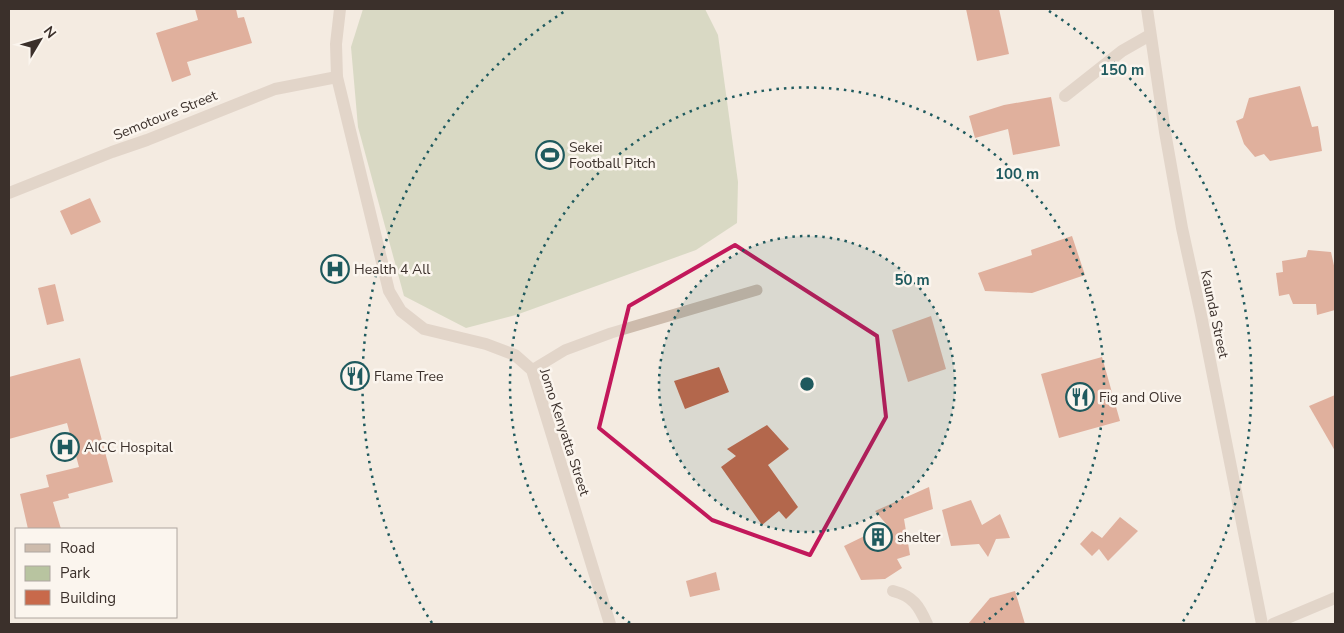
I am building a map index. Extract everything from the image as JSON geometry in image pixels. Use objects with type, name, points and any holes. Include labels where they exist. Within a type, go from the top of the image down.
[{"type":"street","name":"Jomo Kenyatta Street","points":[[340,9],[336,44],[337,77],[388,291],[401,311],[424,329],[486,344],[515,355],[532,370],[610,624]]},
{"type":"street","name":"Kaunda Street","points":[[1147,9],[1182,228],[1262,624]]},
{"type":"street","points":[[1065,96],[1122,51],[1150,35]]},
{"type":"street","name":"Semotoure Street","points":[[9,193],[275,88],[337,77]]},
{"type":"street","points":[[893,590],[905,594],[914,602],[927,624]]},
{"type":"street","points":[[1273,624],[1335,598]]},
{"type":"lane","points":[[532,370],[565,350],[611,333],[757,290]]},
{"type":"highlighted area","points":[[735,245],[877,336],[886,417],[810,555],[712,520],[599,428],[629,306]]},
{"type":"green space","name":"Sekei Football Pitch","points":[[363,9],[705,9],[718,35],[738,182],[737,223],[696,250],[516,315],[466,328],[404,296],[358,127],[351,47]]},
{"type":"building","points":[[195,9],[236,9],[238,18],[244,17],[252,43],[187,62],[191,75],[172,82],[156,33],[198,20]]},
{"type":"building","points":[[966,9],[999,9],[1009,54],[977,61]]},
{"type":"building","points":[[1300,86],[1312,127],[1318,126],[1322,151],[1270,161],[1264,154],[1255,157],[1244,144],[1236,121],[1243,118],[1249,98]]},
{"type":"building","points":[[1051,97],[1060,146],[1013,155],[1008,129],[975,138],[969,116],[1004,105]]},
{"type":"building","points":[[90,198],[101,222],[71,235],[60,211]]},
{"type":"building","points":[[1072,236],[1085,275],[1032,293],[985,291],[978,273],[1032,255],[1031,250]]},
{"type":"building","points":[[1308,250],[1331,252],[1335,270],[1335,310],[1317,315],[1316,304],[1293,304],[1289,294],[1279,296],[1276,273],[1283,272],[1282,261],[1306,257]]},
{"type":"building","points":[[55,284],[64,321],[47,325],[38,288]]},
{"type":"building","points":[[931,316],[946,369],[908,382],[892,330]]},
{"type":"building","name":"Fig and Olive","points":[[1102,357],[1120,421],[1059,438],[1041,374]]},
{"type":"building","points":[[80,358],[113,482],[68,494],[69,498],[53,502],[61,528],[28,528],[20,494],[49,487],[46,475],[79,467],[67,423],[9,439],[9,377]]},
{"type":"building","points":[[719,367],[729,392],[685,409],[674,381]]},
{"type":"building","points":[[1335,395],[1335,451],[1309,406]]},
{"type":"building","points":[[767,425],[789,449],[768,465],[798,507],[786,519],[779,511],[762,525],[721,467],[736,456],[727,449]]},
{"type":"building","name":"shelter","points":[[929,487],[933,509],[904,519],[910,555],[897,559],[902,568],[885,579],[861,580],[844,546],[887,525],[875,511]]},
{"type":"building","points":[[971,500],[982,525],[1000,514],[1010,538],[996,539],[988,557],[979,544],[951,546],[942,510]]},
{"type":"building","points":[[1120,517],[1138,531],[1108,561],[1099,549],[1092,556],[1080,544],[1092,531],[1102,538]]},
{"type":"building","points":[[716,572],[720,590],[690,597],[686,581]]},
{"type":"building","points":[[1015,591],[1025,624],[968,624],[990,598]]},
{"type":"place","name":"Sekei Football Pitch","points":[[550,155]]},
{"type":"place","name":"Health 4 All","points":[[335,269]]},
{"type":"place","name":"Flame Tree","points":[[355,376]]},
{"type":"place","name":"Fig and Olive","points":[[1080,397]]},
{"type":"place","name":"AICC Hospital","points":[[65,447]]},
{"type":"place","name":"shelter","points":[[878,537]]}]
